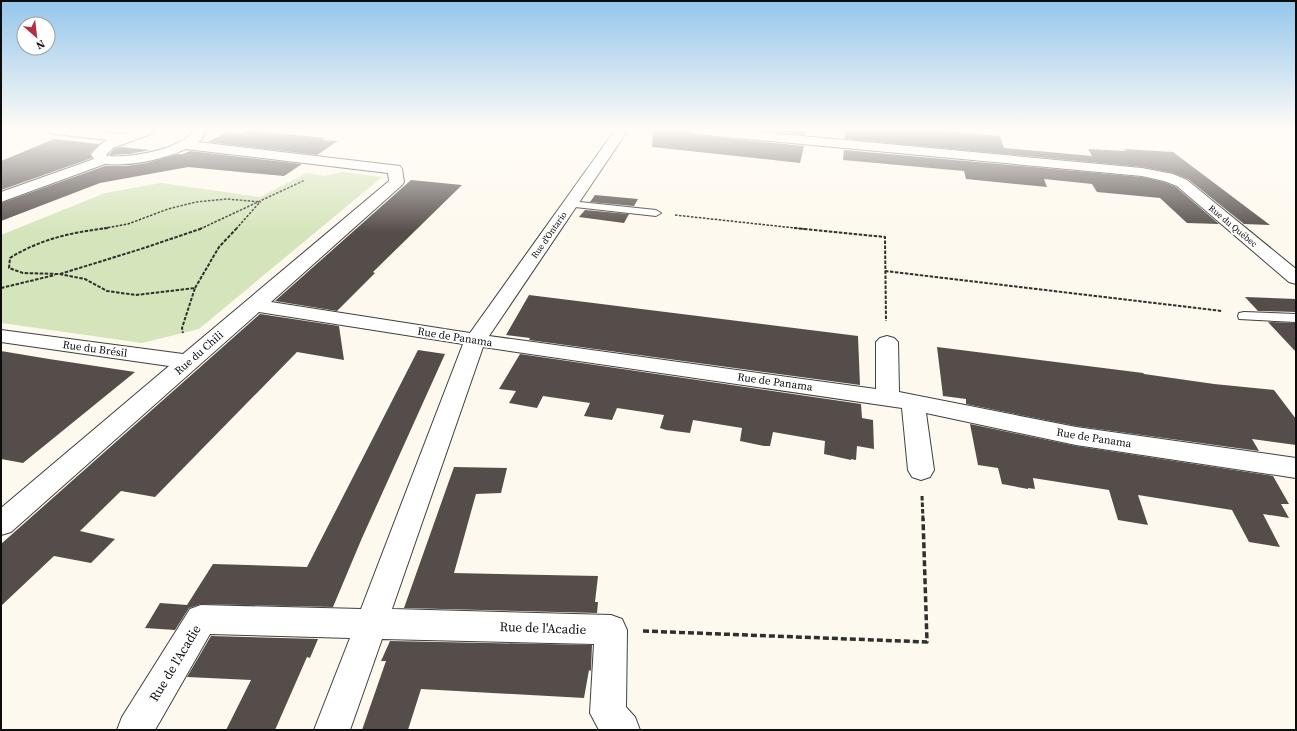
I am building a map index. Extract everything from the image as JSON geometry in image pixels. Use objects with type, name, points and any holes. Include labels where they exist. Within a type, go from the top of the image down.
[{"type":"street","points":[[1,197],[93,164]]},
{"type":"street","name":"Rue du Chili","points":[[1,524],[397,182],[395,169],[349,164]]},
{"type":"street","name":"Rue d'Ontario","points":[[475,340],[598,164]]},
{"type":"street","name":"Rue du Québec","points":[[1061,164],[1135,171],[1168,177],[1182,183],[1296,278]]},
{"type":"street","name":"Rue de Panama","points":[[253,305],[475,340],[888,398],[1076,436],[1296,468]]},
{"type":"street","name":"Rue du Brésil","points":[[1,336],[188,362]]},
{"type":"street","points":[[332,730],[475,340]]},
{"type":"street","points":[[887,342],[888,398]]},
{"type":"street","points":[[913,402],[921,470]]},
{"type":"street","name":"Rue de l'Acadie","points":[[135,730],[201,619],[611,630]]},
{"type":"street","points":[[611,630],[608,713],[622,730]]},
{"type":"lane","points":[[570,204],[656,213]]},
{"type":"lane","points":[[1244,316],[1296,318]]},
{"type":"path","points":[[1,288],[59,274],[141,249],[207,226],[261,202],[337,164]]},
{"type":"path","points":[[195,288],[136,296],[107,292],[85,279],[59,274],[23,273],[9,268],[10,258],[26,247],[53,237],[128,224],[148,218],[172,207],[205,200],[232,198],[261,202]]},
{"type":"path","points":[[188,362],[182,328],[195,288],[219,247],[261,202]]},
{"type":"path","points":[[656,213],[885,237],[887,342]]},
{"type":"path","points":[[885,271],[1213,309],[1244,316]]},
{"type":"path","points":[[611,630],[927,642],[921,470]]},
{"type":"green space","points":[[343,172],[382,177],[199,329],[142,343],[1,323],[1,235],[105,193],[161,183],[260,197],[307,173],[324,176]]},
{"type":"building","points":[[1,164],[75,164],[1,190]]},
{"type":"building","points":[[139,164],[302,164],[284,176],[188,167],[100,183],[1,221],[1,203],[105,166]]},
{"type":"building","points":[[888,164],[1000,164],[1142,177],[1164,182],[1176,187],[1219,224],[1187,223],[1160,198],[1097,192],[1092,184],[1044,179],[1047,187],[966,179],[964,171]]},
{"type":"building","points":[[1111,164],[1189,164],[1270,225],[1244,224],[1188,179],[1173,173],[1142,167]]},
{"type":"building","points":[[411,180],[462,185],[373,272],[375,273],[337,311],[275,301]]},
{"type":"building","points":[[595,195],[638,199],[634,206],[590,202]]},
{"type":"building","points":[[585,210],[629,214],[624,223],[579,217]]},
{"type":"building","points":[[529,295],[858,336],[860,385],[529,340],[530,338],[506,335]]},
{"type":"building","points":[[1245,297],[1296,299],[1296,312],[1258,311]]},
{"type":"building","points":[[260,314],[339,326],[344,360],[297,352],[155,497],[121,491],[80,531],[115,539],[91,563],[54,556],[1,606],[1,544]]},
{"type":"building","points":[[1268,322],[1296,323],[1296,352]]},
{"type":"building","points":[[937,347],[1143,373],[1214,384],[1274,390],[1296,419],[1296,445],[1252,439],[1259,451],[1076,426],[966,404],[966,399],[943,396]]},
{"type":"building","points":[[418,350],[445,354],[362,538],[333,607],[201,604],[189,608],[175,630],[145,628],[160,603],[187,605],[213,564],[307,567]]},
{"type":"building","points":[[1,351],[135,372],[23,463],[1,459]]},
{"type":"building","points":[[520,354],[861,404],[862,418],[873,420],[874,449],[857,446],[856,460],[851,460],[824,454],[825,441],[773,432],[770,446],[764,446],[740,441],[742,428],[693,420],[690,433],[666,430],[660,428],[664,415],[617,408],[612,420],[584,416],[590,403],[543,396],[537,408],[509,403],[516,391],[499,389]]},
{"type":"building","points":[[970,424],[1076,446],[1273,476],[1289,504],[1281,504],[1289,518],[1263,514],[1280,547],[1249,542],[1232,510],[1138,495],[1148,525],[1118,520],[1109,490],[1033,478],[1035,489],[1002,484],[998,468],[978,465]]},
{"type":"building","points":[[454,467],[507,468],[501,493],[476,494],[454,573],[598,576],[595,602],[598,602],[597,613],[404,608]]},
{"type":"building","points":[[211,636],[318,639],[310,658],[307,657],[275,730],[226,730],[251,680],[187,677]]},
{"type":"building","points":[[390,641],[592,645],[591,671],[589,670],[584,698],[421,689],[408,730],[362,730],[386,661],[381,661]]}]
